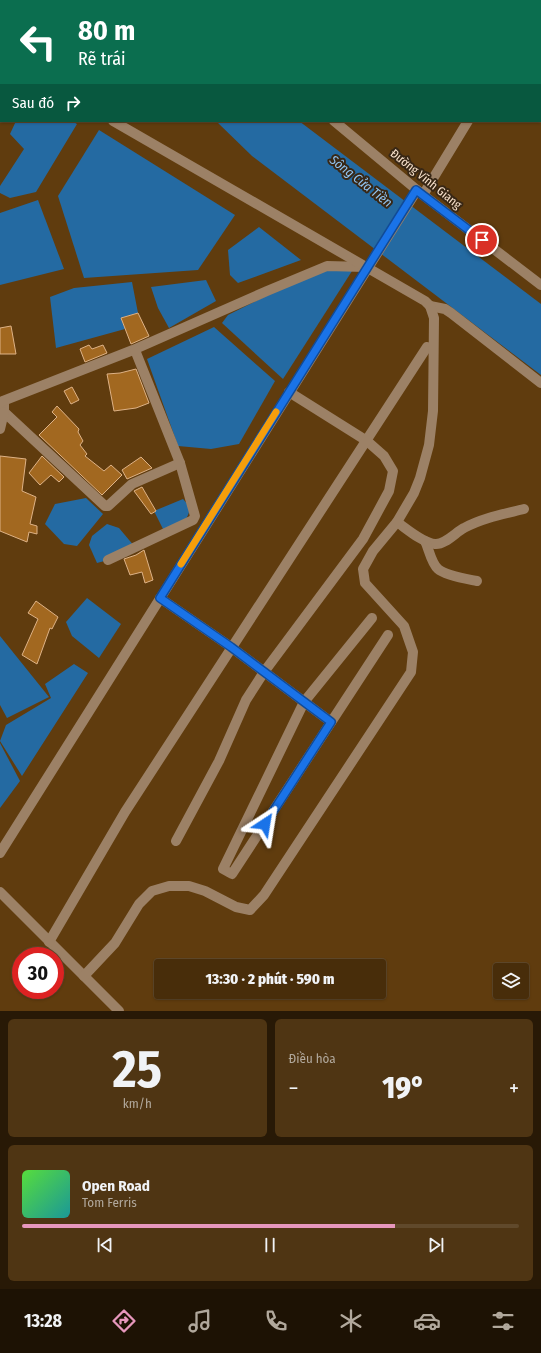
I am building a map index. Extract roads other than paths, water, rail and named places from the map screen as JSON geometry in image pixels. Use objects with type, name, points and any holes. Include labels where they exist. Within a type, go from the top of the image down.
[{"type":"street","points":[[84,976],[114,943],[139,904],[152,891],[169,886],[189,886],[205,891],[236,906],[250,910],[264,895],[411,672],[413,652],[404,626],[365,584],[363,569],[373,552],[397,522],[417,485],[429,445],[433,411],[434,318],[430,306],[424,300],[206,176],[115,122]]},
{"type":"street","name":"Đường Vĩnh Giang","points":[[335,122],[420,192],[541,285]]},
{"type":"street","points":[[0,853],[367,267],[409,202],[420,192],[467,122]]},
{"type":"street","points":[[0,429],[4,412],[2,401],[135,350],[327,266],[367,267]]},
{"type":"street","points":[[430,306],[445,309],[452,313],[541,383]]},
{"type":"street","points":[[49,942],[125,812],[231,647],[367,441],[426,347]]},
{"type":"street","points":[[108,560],[193,520],[194,518],[180,463],[135,350]]},
{"type":"street","points":[[176,841],[219,761],[246,700],[264,672],[363,539],[389,491],[393,471],[384,456],[367,441],[289,392]]},
{"type":"street","points":[[4,412],[106,506],[108,506],[132,484],[180,463]]},
{"type":"street","points":[[397,522],[425,541],[439,544],[474,523],[524,509]]},
{"type":"street","points":[[425,541],[437,569],[443,573],[477,582]]},
{"type":"street","points":[[160,598],[231,647],[331,722]]},
{"type":"street","points":[[372,618],[304,702],[223,869],[232,874],[388,635]]},
{"type":"street","points":[[0,892],[119,1011]]},
{"type":"water","points":[[16,122],[74,122],[77,124],[36,192],[10,198],[0,193],[0,186],[24,149],[10,134]]},
{"type":"water","name":"Sông Cửa Tiền","points":[[217,122],[300,122],[541,304],[541,375],[252,156]]},
{"type":"water","points":[[99,130],[235,215],[198,270],[84,278],[58,196]]},
{"type":"water","points":[[38,200],[64,269],[0,285],[0,213]]},
{"type":"water","points":[[259,227],[301,260],[238,283],[230,275],[228,250]]},
{"type":"water","points":[[329,270],[352,271],[283,379],[222,323],[228,315],[294,282]]},
{"type":"water","points":[[206,280],[216,301],[169,328],[158,308],[151,287]]},
{"type":"water","points":[[132,282],[138,313],[121,318],[125,329],[56,348],[50,297],[74,288]]},
{"type":"water","points":[[214,327],[275,381],[239,444],[211,449],[178,446],[147,359]]},
{"type":"water","points":[[86,498],[103,514],[77,546],[64,544],[45,524],[55,504]]},
{"type":"water","points":[[183,499],[190,507],[187,517],[182,523],[164,531],[154,511]]},
{"type":"water","points":[[107,524],[119,528],[135,547],[108,560],[97,563],[89,545],[92,536]]},
{"type":"water","points":[[87,598],[121,624],[99,658],[72,636],[66,622]]},
{"type":"water","points":[[0,636],[49,697],[7,718],[0,705]]},
{"type":"water","points":[[74,664],[88,673],[22,776],[0,741],[6,725],[51,698],[45,684]]},
{"type":"water","points":[[0,743],[20,781],[0,808]]}]
